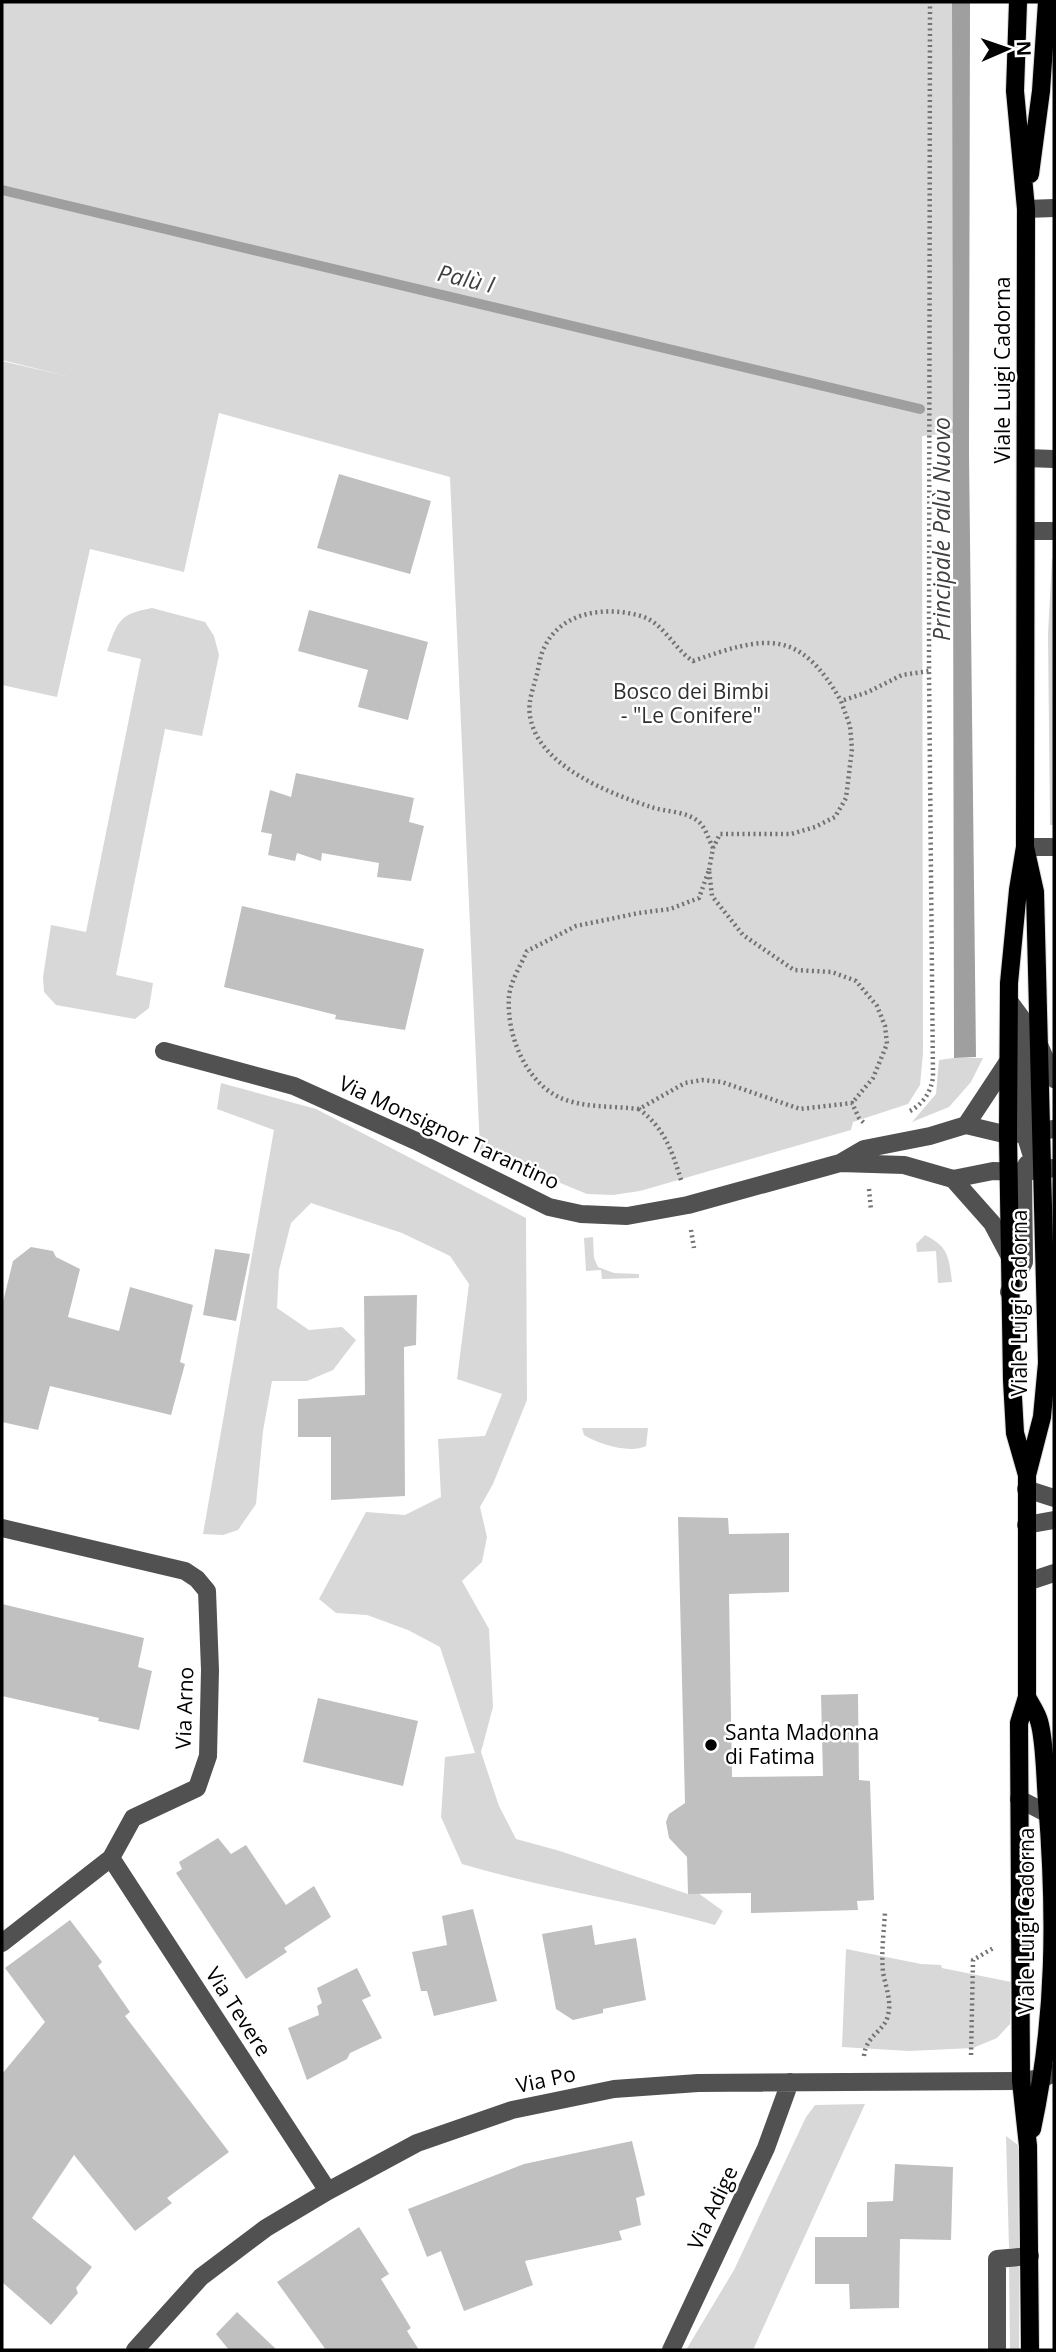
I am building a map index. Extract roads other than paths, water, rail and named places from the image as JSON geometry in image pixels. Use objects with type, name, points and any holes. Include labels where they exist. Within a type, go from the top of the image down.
[{"type":"main road","name":"Viale Luigi Cadorna","points":[[1018,2],[1015,90],[1026,209],[1025,848],[1018,890],[1009,1002],[1009,1060],[1032,1133],[1048,1170],[1047,1363],[1042,1417],[1027,1482],[1027,1697],[1019,1723],[1021,2081],[1028,2146],[1030,2350]]},
{"type":"main road","name":"Viale Luigi Cadorna","points":[[1026,209],[1041,91],[1047,2]]},
{"type":"main road","name":"Viale Luigi Cadorna","points":[[1025,848],[1035,892],[1040,1047],[1032,1133],[1016,1172],[1009,1255],[1009,1292],[1015,1433],[1027,1482]]},
{"type":"main road","name":"Viale Luigi Cadorna","points":[[1027,1697],[1040,1721],[1049,1756],[1054,1988],[1049,2076],[1028,2146]]},
{"type":"street","points":[[1026,209],[1054,208]]},
{"type":"street","points":[[1026,458],[1054,459]]},
{"type":"street","points":[[1026,531],[1054,531]]},
{"type":"street","points":[[1025,848],[1054,847]]},
{"type":"street","name":"Viale Luigi Cadorna","points":[[1009,1002],[1023,1020],[1032,1133],[1031,1153],[1016,1172],[1024,1262],[1009,1292]]},
{"type":"street","points":[[1040,1047],[1054,1079]]},
{"type":"street","name":"Via Monsignor Tarantino","points":[[164,1051],[294,1086],[416,1140],[549,1207],[565,1212],[627,1216],[688,1205],[966,1125]]},
{"type":"street","points":[[1009,1060],[966,1125],[1032,1133]]},
{"type":"street","name":"Viale Luigi Cadorna","points":[[1031,1153],[1048,1170]]},
{"type":"street","name":"Via Monsignor Tarantino","points":[[865,1156],[953,1179],[993,1171],[1048,1170]]},
{"type":"street","points":[[953,1179],[992,1223],[1009,1255]]},
{"type":"street","points":[[1027,1482],[1054,1498]]},
{"type":"street","points":[[1027,1525],[1054,1520]]},
{"type":"street","name":"Via Arno","points":[[2,1528],[185,1571],[197,1579],[207,1591],[210,1670],[208,1756],[197,1788],[134,1818],[111,1858],[2,1943]]},
{"type":"street","points":[[1027,1582],[1054,1573]]},
{"type":"street","points":[[1019,1799],[1051,1814]]},
{"type":"street","name":"Via Tevere","points":[[111,1858],[328,2191]]},
{"type":"street","name":"Via Po","points":[[135,2350],[201,2277],[266,2228],[418,2143],[512,2110],[614,2089],[698,2083],[1021,2081],[1049,2076]]},
{"type":"street","name":"Via Adige","points":[[671,2350],[766,2148],[790,2082]]},
{"type":"street","points":[[997,2350],[998,2259],[1030,2256]]},
{"type":"waterway","name":"Palù I","points":[[2,190],[920,409]]},
{"type":"place","name":"Santa Madonna di Fatima","points":[[711,1745]]},
{"type":"water label","name":"Principale Palù Nuovo","points":[[942,529]]},
{"type":"park label","name":"Bosco dei Bimbi - \"Le Conifere\"","points":[[691,704]]}]
